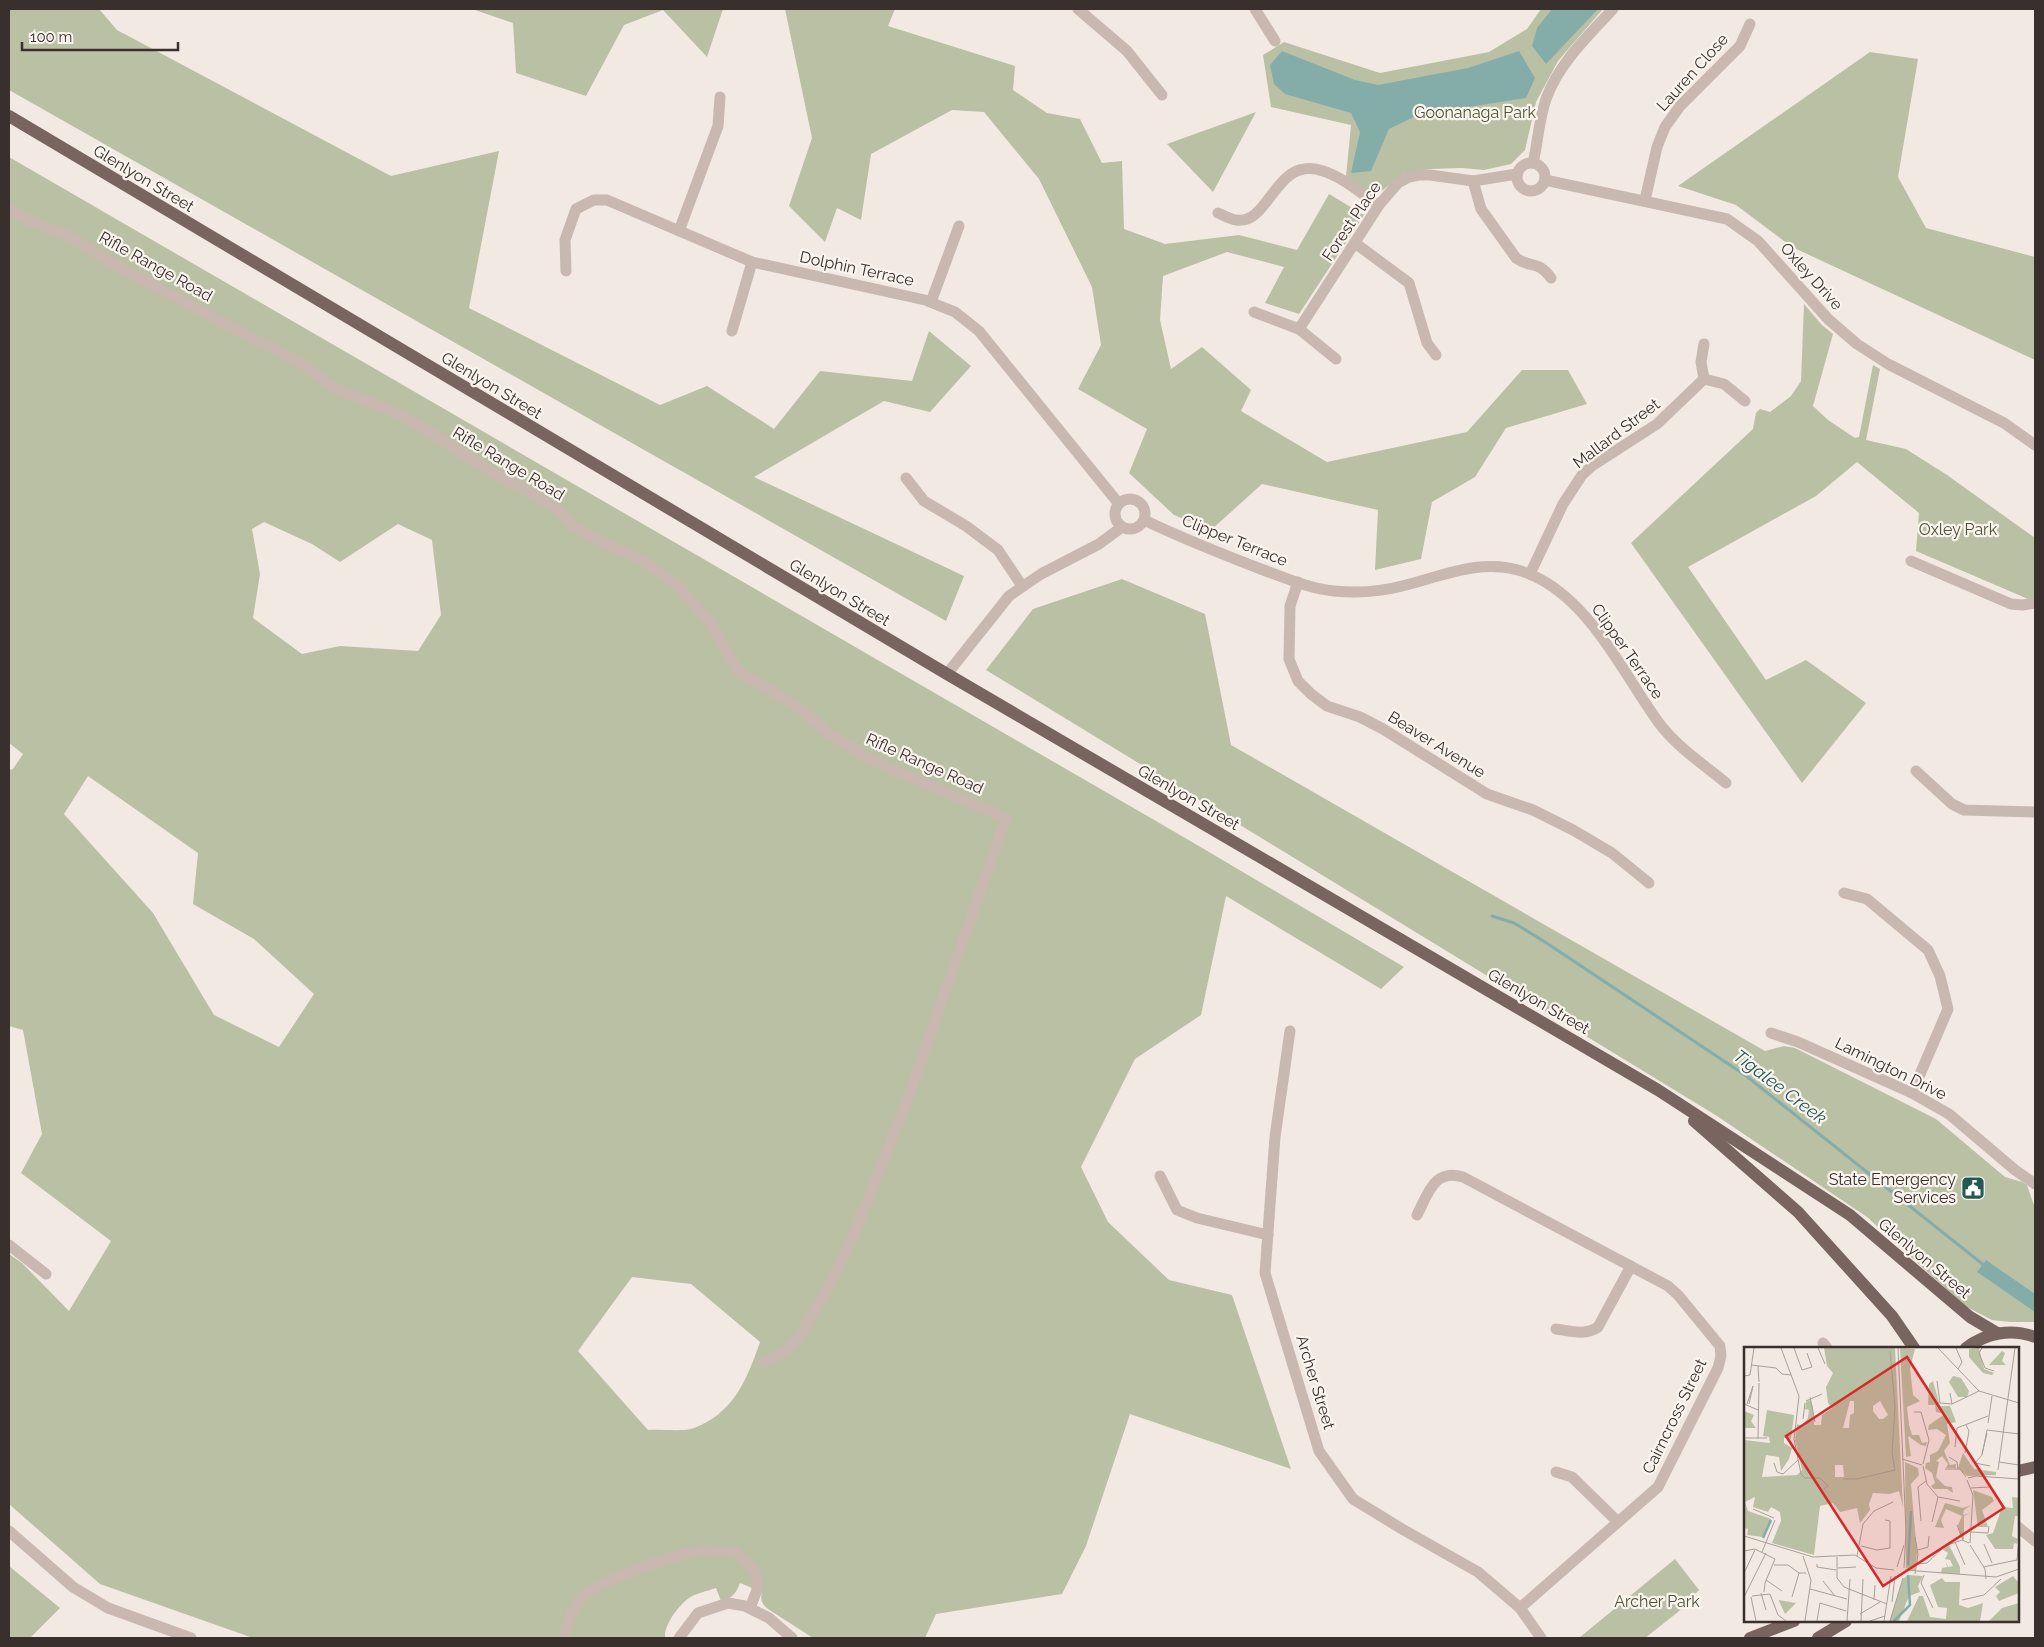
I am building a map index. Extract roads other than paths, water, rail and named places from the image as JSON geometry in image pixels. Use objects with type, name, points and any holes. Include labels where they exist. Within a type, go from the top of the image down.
[{"type":"main road","name":"Glenlyon Street","points":[[9,116],[947,674],[1658,1090],[1850,1215],[1964,1312],[1997,1333]]},
{"type":"main road","name":"Glenlyon Street","points":[[1658,1090],[1798,1212],[1892,1316],[1913,1347]]},
{"type":"main road","points":[[1968,1347],[1997,1333],[2021,1333],[2035,1330]]},
{"type":"main road","points":[[2021,1333],[2035,1337]]},
{"type":"main road","points":[[2020,1471],[2035,1467]]},
{"type":"main road","points":[[2020,1471],[2035,1478]]},
{"type":"main road","points":[[1750,1638],[1791,1622]]},
{"type":"main road","points":[[1818,1638],[1844,1622]]},
{"type":"street","points":[[1078,9],[1127,50],[1162,96]]},
{"type":"street","points":[[1255,9],[1275,41]]},
{"type":"street","points":[[1533,163],[1546,99],[1553,82],[1573,53],[1613,9]]},
{"type":"street","name":"Lauren Close","points":[[1645,200],[1656,147],[1665,127],[1680,106],[1740,46],[1750,24]]},
{"type":"street","points":[[679,230],[718,126],[720,97]]},
{"type":"street","points":[[1533,163],[1542,169],[1545,180],[1539,189],[1528,191],[1519,185],[1517,174],[1523,166],[1533,163]]},
{"type":"street","points":[[1218,213],[1236,220],[1246,220],[1254,216],[1285,178],[1298,171],[1314,169],[1331,174],[1379,205]]},
{"type":"street","name":"Forest Place","points":[[1299,329],[1391,189],[1409,177],[1430,175],[1473,180],[1517,174]]},
{"type":"street","points":[[1473,180],[1481,209],[1512,252],[1522,262],[1540,266],[1551,278]]},
{"type":"street","name":"Oxley Drive","points":[[1545,180],[1727,219],[1758,240],[1828,319],[1864,349],[1896,368],[2004,423],[2035,445]]},
{"type":"street","name":"Dolphin Terrace","points":[[566,271],[565,240],[576,210],[594,200],[607,200],[752,262],[931,302],[954,312],[979,331],[1119,504]]},
{"type":"street","name":"Rifle Range Road","points":[[9,209],[27,220],[67,235],[122,269],[304,365],[334,388],[402,415],[487,469],[556,508],[574,527],[605,544],[639,558],[677,585],[710,622],[738,671],[794,705],[829,734],[875,762],[1006,818],[907,1101],[857,1227],[831,1282],[798,1338],[784,1352],[765,1362]]},
{"type":"street","points":[[931,302],[959,226]]},
{"type":"street","points":[[1355,243],[1409,283],[1427,343],[1436,354]]},
{"type":"street","points":[[732,332],[752,262]]},
{"type":"street","points":[[1254,312],[1299,329],[1336,359]]},
{"type":"street","points":[[1704,344],[1701,362],[1704,380],[1724,384],[1746,401]]},
{"type":"street","name":"Mallard Street","points":[[1530,574],[1563,504],[1582,476],[1613,452],[1658,424],[1704,380]]},
{"type":"street","points":[[906,478],[924,501],[966,526],[998,550],[1022,586]]},
{"type":"street","points":[[1128,499],[1138,501],[1145,509],[1144,520],[1137,528],[1122,527],[1118,523],[1115,513],[1119,504],[1128,499]]},
{"type":"street","name":"Clipper Terrace","points":[[1144,520],[1198,545],[1298,582],[1332,591],[1382,590],[1447,573],[1483,566],[1515,568],[1530,574],[1561,592],[1584,613],[1668,734],[1726,783]]},
{"type":"street","points":[[947,674],[1009,596],[1022,586],[1099,544],[1122,527]]},
{"type":"street","points":[[1911,561],[2011,604],[2023,606],[2035,603]]},
{"type":"street","name":"Beaver Avenue","points":[[1298,582],[1290,606],[1289,659],[1298,681],[1311,694],[1328,706],[1383,729],[1486,794],[1533,810],[1573,830],[1612,853],[1649,883]]},
{"type":"street","points":[[1916,771],[1952,804],[1964,810],[2035,812]]},
{"type":"street","points":[[1844,892],[1867,899],[1928,950],[1940,976],[1948,1009],[1912,1094]]},
{"type":"street","name":"Archer Street","points":[[1290,1031],[1274,1137],[1266,1273],[1320,1450],[1353,1499],[1478,1572],[1520,1608],[1541,1638]]},
{"type":"street","name":"Lamington Drive","points":[[1771,1033],[1798,1042],[1912,1094],[1949,1114],[2015,1170],[2035,1184]]},
{"type":"street","name":"Cairncross Street","points":[[1417,1215],[1438,1179],[1444,1175],[1455,1174],[1668,1286],[1678,1295],[1720,1346],[1721,1356],[1718,1368],[1658,1487],[1520,1608]]},
{"type":"street","points":[[1160,1176],[1177,1210],[1197,1218],[1268,1235]]},
{"type":"street","points":[[9,1245],[46,1274]]},
{"type":"street","points":[[1556,1329],[1584,1332],[1592,1331],[1598,1327],[1631,1266]]},
{"type":"street","points":[[1556,1472],[1572,1477],[1618,1522]]},
{"type":"street","points":[[2019,1528],[2035,1542]]},
{"type":"street","points":[[9,1531],[73,1587],[108,1608],[191,1638]]},
{"type":"street","points":[[565,1638],[566,1626],[581,1598],[612,1580],[667,1558],[701,1551],[736,1552],[756,1573],[757,1590],[750,1608]]},
{"type":"street","points":[[680,1638],[698,1613],[728,1603],[750,1608],[769,1618],[792,1638]]},
{"type":"water","points":[[1552,9],[1598,9],[1546,64],[1532,46],[1537,28]]},
{"type":"water","points":[[1282,51],[1355,80],[1378,85],[1468,68],[1519,51],[1535,78],[1526,98],[1418,115],[1389,129],[1371,171],[1351,173],[1360,132],[1351,113],[1285,94],[1274,84],[1270,65]]},
{"type":"water","points":[[1986,1260],[2035,1294],[2035,1312],[1977,1272]]},
{"type":"waterway","name":"Tigalee Creek","points":[[1492,916],[1514,923],[1545,942],[1745,1075],[1985,1266]]},
{"type":"place","name":"State Emergency Services","points":[[1973,1188]]},
{"type":"park label","name":"Goonanaga Park","points":[[1475,112]]},
{"type":"park label","name":"Oxley Park","points":[[1958,529]]},
{"type":"park label","name":"Archer Park","points":[[1657,1601]]}]
